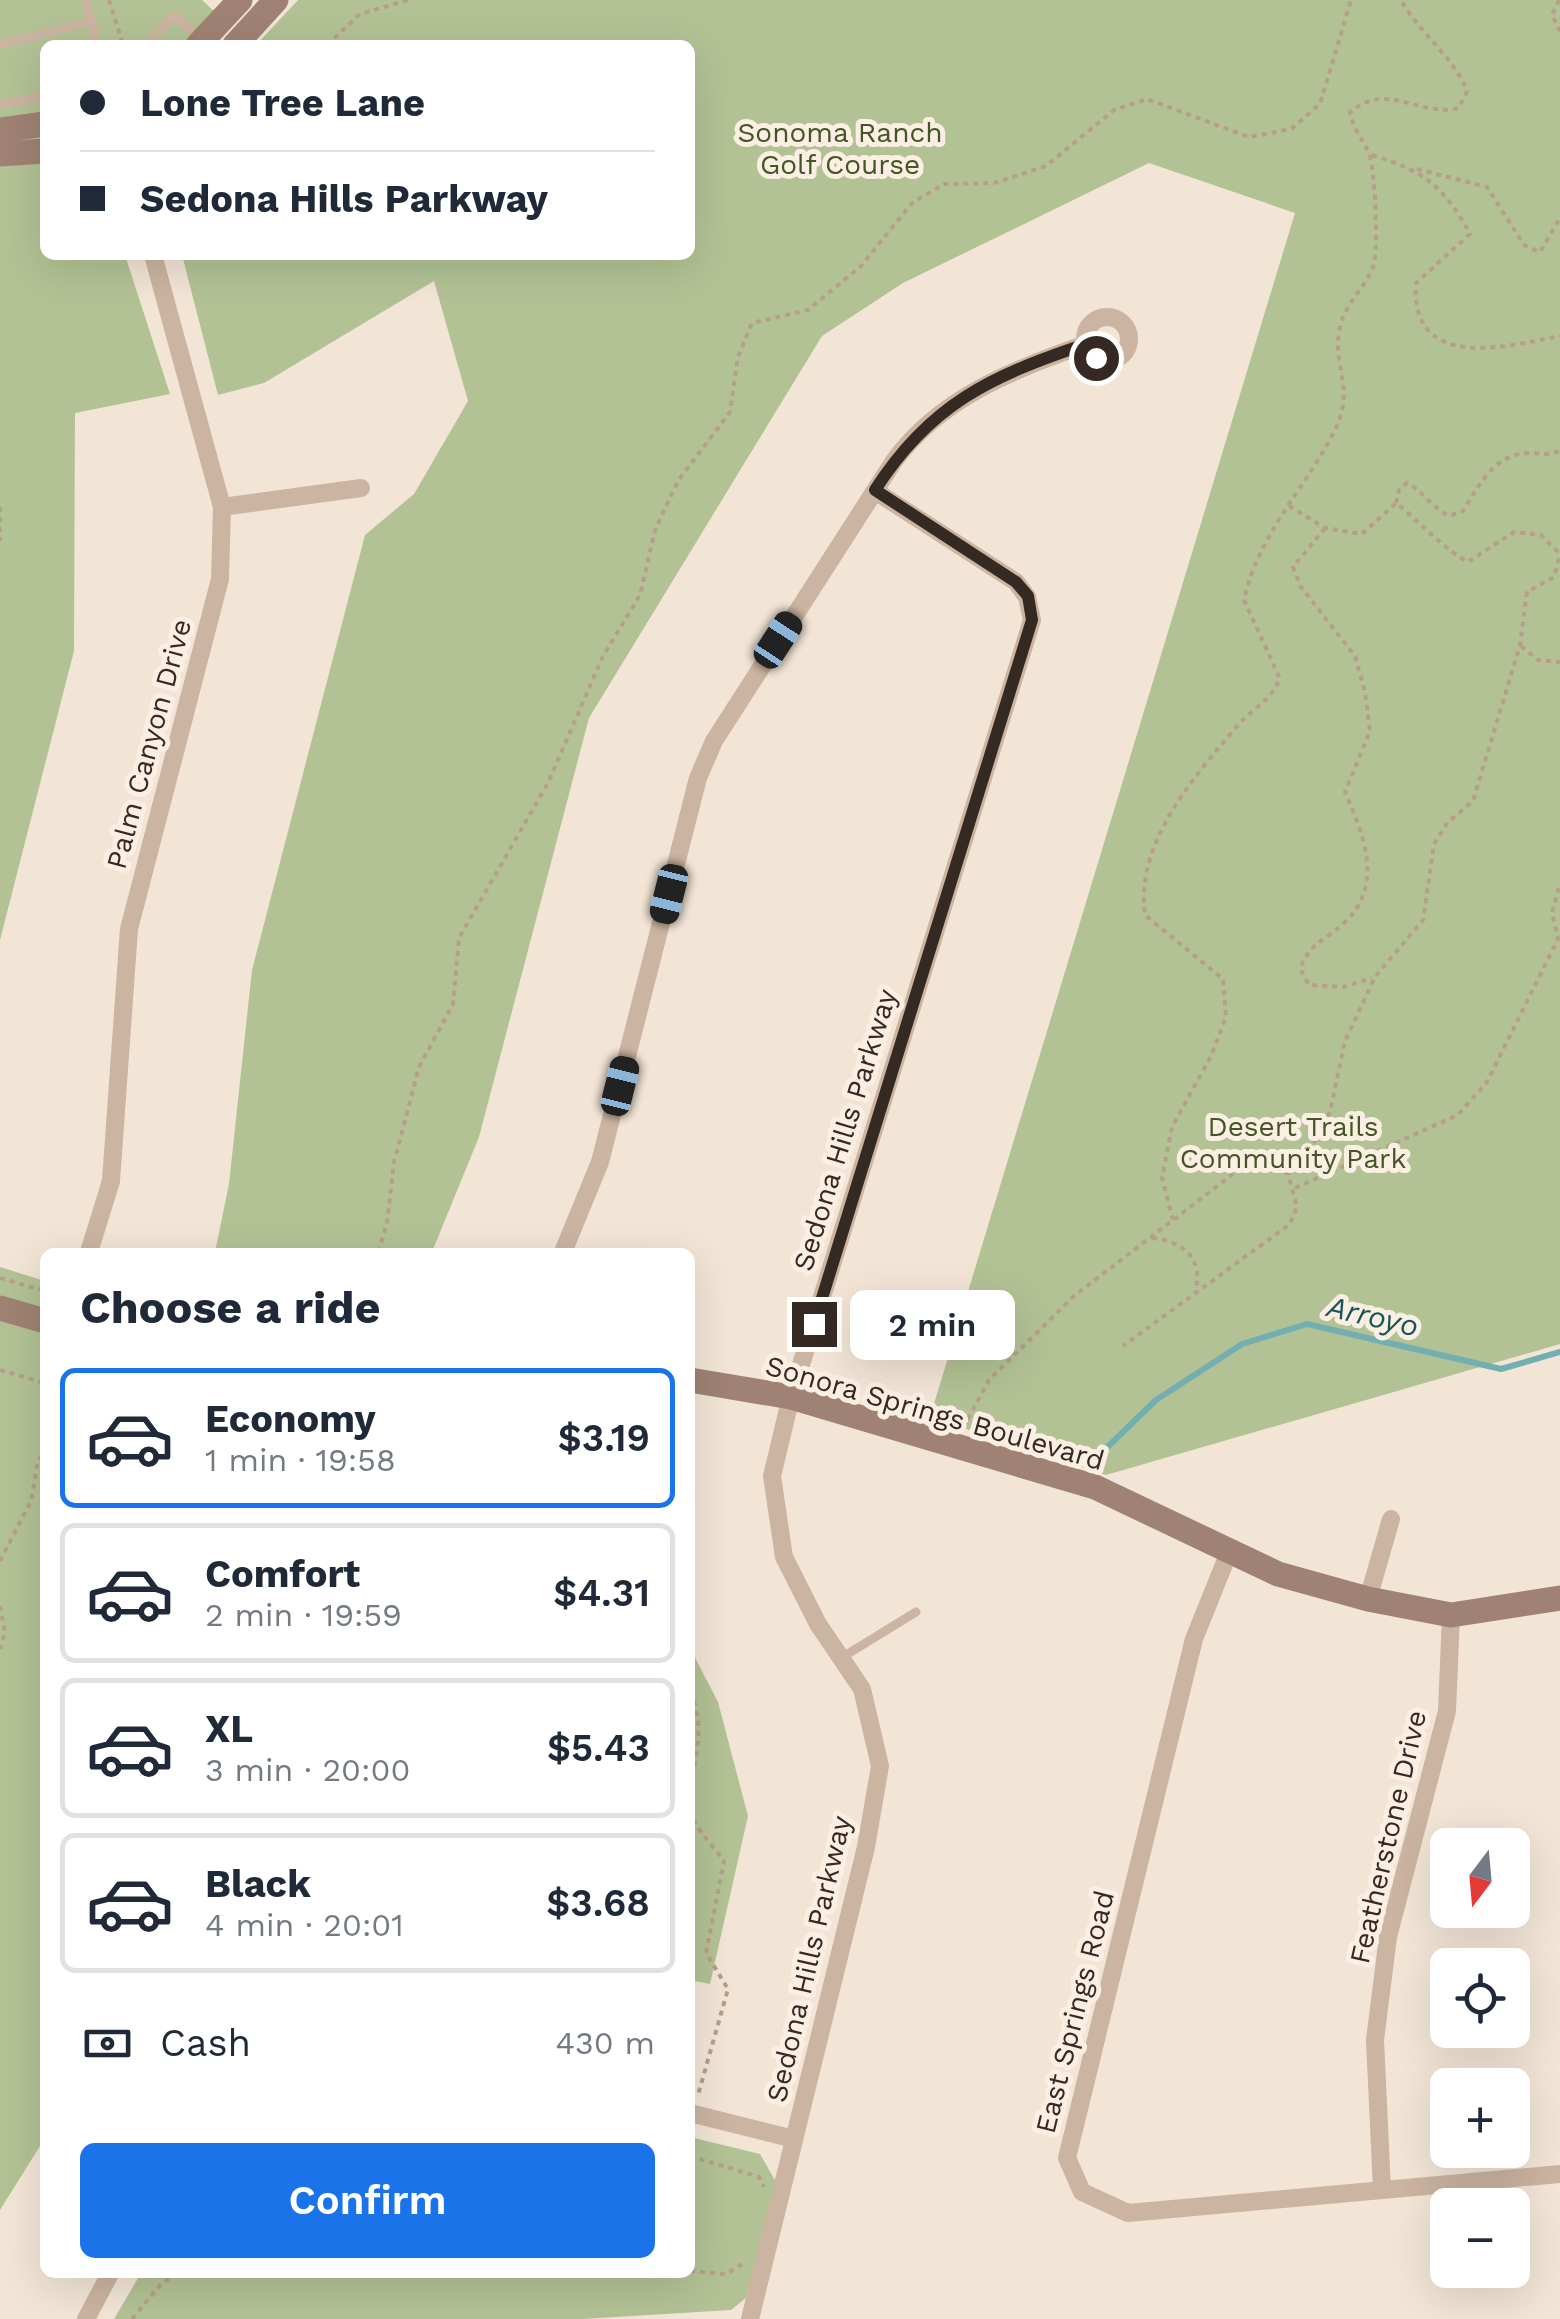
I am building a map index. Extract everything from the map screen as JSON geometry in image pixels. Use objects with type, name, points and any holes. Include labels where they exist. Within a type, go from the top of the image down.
[{"type":"street","points":[[205,40],[240,0]]},
{"type":"street","points":[[240,40],[276,0]]},
{"type":"street","points":[[0,130],[40,125]]},
{"type":"street","points":[[0,154],[40,150]]},
{"type":"street","name":"Palm Canyon Drive","points":[[90,1248],[111,1182],[129,930],[220,579],[222,507],[154,260]]},
{"type":"street","points":[[565,1248],[596,1177],[708,753],[906,445],[950,405],[1086,344]]},
{"type":"street","points":[[222,507],[361,488]]},
{"type":"street","name":"Sedona Hills Parkway","points":[[750,2319],[866,1847],[880,1766],[862,1688],[818,1624],[784,1556],[772,1476],[791,1396],[1032,620],[1028,596],[1016,582],[875,490]]},
{"type":"street","points":[[0,1308],[40,1320]]},
{"type":"street","name":"Sonora Springs Boulevard","points":[[695,1381],[791,1396],[1095,1487],[1278,1574],[1368,1599],[1452,1615],[1560,1598]]},
{"type":"street","points":[[1368,1599],[1391,1519]]},
{"type":"street","name":"East Springs Road","points":[[1229,1552],[1194,1639],[1068,2158],[1082,2192],[1128,2214],[1560,2174]]},
{"type":"street","name":"Featherstone Drive","points":[[1382,2190],[1375,2040],[1388,1937],[1447,1712],[1452,1615]]},
{"type":"street","points":[[695,2114],[794,2139]]},
{"type":"street","points":[[86,2319],[108,2278]]},
{"type":"lane","points":[[86,0],[95,40]]},
{"type":"lane","points":[[151,40],[174,15],[198,40]]},
{"type":"lane","points":[[0,46],[91,21]]},
{"type":"lane","points":[[0,104],[40,97]]},
{"type":"lane","points":[[841,1658],[916,1612]]},
{"type":"path","points":[[109,0],[121,40]]},
{"type":"path","points":[[332,40],[360,14],[408,0]]},
{"type":"path","points":[[379,1248],[388,1224],[394,1162],[419,1067],[454,1004],[458,938],[548,783],[603,656],[640,595],[655,530],[678,481],[730,412],[738,356],[752,323],[808,310],[861,266],[912,203],[944,184],[994,183],[1046,166],[1114,110],[1146,99],[1250,137],[1291,130],[1320,104],[1351,0]]},
{"type":"path","points":[[1173,1220],[1162,1178],[1172,1126],[1211,1056],[1226,1017],[1223,978],[1145,915],[1141,886],[1154,841],[1210,760],[1244,719],[1268,703],[1280,679],[1244,600],[1266,535],[1289,506],[1337,427],[1347,398],[1339,329],[1354,292],[1373,268],[1378,230],[1370,154],[1354,134],[1350,112],[1366,99],[1391,96],[1440,113],[1459,108],[1468,91],[1462,77],[1415,27],[1401,0]]},
{"type":"path","points":[[1559,0],[1552,15],[1560,31]]},
{"type":"path","points":[[1370,154],[1487,188],[1524,245],[1540,252],[1560,218]]},
{"type":"path","points":[[1417,169],[1456,208],[1470,234],[1416,282],[1414,306],[1427,331],[1455,346],[1488,350],[1560,336]]},
{"type":"path","points":[[1289,506],[1325,528],[1362,534],[1396,503],[1399,490],[1407,483],[1424,492],[1436,510],[1450,516],[1463,511],[1488,471],[1509,455],[1553,455],[1560,450]]},
{"type":"path","points":[[1288,1174],[1315,1141],[1330,1112],[1345,1041],[1375,977],[1424,920],[1434,844],[1448,822],[1473,801],[1520,645],[1527,592],[1554,577],[1560,555],[1541,535],[1514,532],[1468,562],[1442,547],[1425,526],[1396,503]]},
{"type":"path","points":[[0,507],[0,541]]},
{"type":"path","points":[[1325,528],[1292,567],[1301,587],[1354,656],[1365,692],[1370,730],[1345,792],[1366,843],[1368,892],[1344,924],[1310,946],[1300,968],[1309,985],[1343,987],[1375,977]]},
{"type":"path","points":[[1520,645],[1538,660],[1560,662]]},
{"type":"path","points":[[1295,1188],[1458,1116],[1487,1082],[1558,939],[1552,912],[1560,883]]},
{"type":"path","points":[[956,1446],[970,1407],[989,1380],[1074,1296],[1237,1171],[1272,1164],[1288,1174],[1298,1207],[1290,1224],[1123,1346]]},
{"type":"path","points":[[1150,1238],[1172,1240],[1187,1249],[1199,1279],[1195,1293]]},
{"type":"path","points":[[0,1278],[40,1290]]},
{"type":"path","points":[[0,1370],[40,1382]]},
{"type":"path","points":[[0,1561],[31,1501],[40,1459]]},
{"type":"path","points":[[0,1606],[5,1632],[0,1649]]},
{"type":"path","points":[[695,1702],[700,1713],[700,1746],[695,1767]]},
{"type":"path","points":[[695,1823],[724,1861],[706,1953],[728,1988],[695,2103]]},
{"type":"path","points":[[695,2158],[759,2177],[767,2192]]},
{"type":"path","points":[[695,2271],[726,2274],[747,2262]]},
{"type":"path","points":[[132,2319],[170,2278]]},
{"type":"green space","points":[[0,0],[202,0],[216,13],[188,40],[40,40],[40,260],[127,260],[170,394],[75,413],[74,651],[0,940]]},
{"type":"green space","points":[[298,0],[1560,0],[1560,1344],[1106,1475],[930,1417],[1295,213],[1149,163],[903,283],[822,336],[589,718],[479,1137],[434,1248],[216,1248],[229,1184],[252,970],[365,535],[414,494],[468,401],[434,281],[264,383],[218,395],[183,260],[695,260],[695,40],[261,40]]},
{"type":"green space","points":[[0,1267],[40,1279],[40,2146],[0,2210]]},
{"type":"green space","points":[[695,1658],[718,1702],[748,1816],[710,1984],[695,1981]]},
{"type":"green space","points":[[695,2138],[760,2154],[776,2182],[746,2298],[731,2310],[583,2319],[114,2319],[138,2278],[695,2278]]},
{"type":"waterway","name":"Arroyo","points":[[1094,1460],[1156,1400],[1242,1344],[1307,1324],[1501,1369],[1560,1352]]},
{"type":"route","points":[[814,1324],[1032,620],[1028,596],[1016,582],[875,490],[918,431],[950,405],[989,384],[1086,344],[1096,358]]},
{"type":"park label","name":"Sonoma Ranch Golf Course","points":[[840,148]]},
{"type":"park label","name":"Desert Trails Community Park","points":[[1293,1142]]}]
